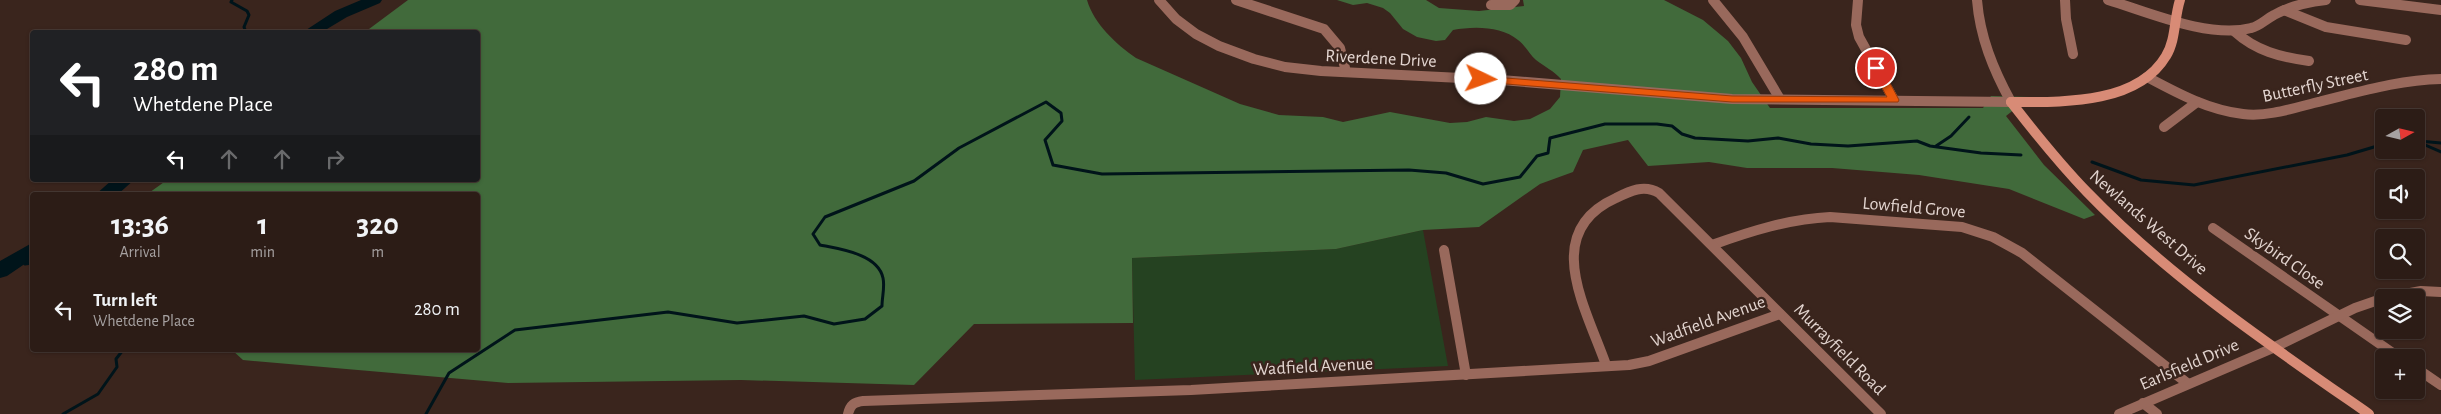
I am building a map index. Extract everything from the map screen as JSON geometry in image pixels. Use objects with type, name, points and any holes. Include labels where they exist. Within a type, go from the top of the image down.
[{"type":"street","name":"Riverdene Drive","points":[[1159,0],[1176,19],[1196,34],[1219,46],[1254,59],[1285,67],[1501,80],[1732,99],[2011,102]]},
{"type":"street","points":[[1236,0],[1324,29],[1335,38],[1341,48],[1346,72]]},
{"type":"street","points":[[1491,5],[1510,4],[1515,0]]},
{"type":"street","points":[[1713,0],[1743,37],[1780,99]]},
{"type":"street","points":[[1858,0],[1856,25],[1859,37],[1894,100]]},
{"type":"street","name":"Newlands West Drive","points":[[1977,0],[1977,18],[1996,76],[2011,102],[2036,137],[2076,182],[2176,271],[2274,348],[2369,414]]},
{"type":"street","points":[[2066,0],[2066,19],[2073,54]]},
{"type":"street","points":[[2108,0],[2176,20],[2209,28],[2234,31],[2256,27],[2284,10],[2302,3],[2326,0]]},
{"type":"street","points":[[2011,102],[2053,102],[2104,95],[2147,77],[2166,55],[2180,0]]},
{"type":"street","points":[[2360,0],[2441,10]]},
{"type":"street","points":[[2284,10],[2326,27],[2406,40]]},
{"type":"street","points":[[2234,31],[2252,46],[2266,53],[2309,61]]},
{"type":"street","name":"Butterfly Street","points":[[2147,77],[2197,102],[2244,114],[2270,113],[2404,81],[2441,79]]},
{"type":"street","points":[[2164,127],[2197,102]]},
{"type":"street","name":"Murrayfield Road","points":[[1606,365],[1577,277],[1572,248],[1580,224],[1603,203],[1638,189],[1649,188],[1659,193],[1881,414]]},
{"type":"street","name":"Lowfield Grove","points":[[1712,245],[1754,230],[1809,218],[1830,217],[1962,227],[1977,231],[1999,239],[2022,253],[2187,383]]},
{"type":"street","name":"Skybird Close","points":[[2213,228],[2387,349]]},
{"type":"street","points":[[1444,250],[1466,375]]},
{"type":"street","name":"Earlsfield Drive","points":[[2425,291],[2441,292]]},
{"type":"street","name":"Earlsfield Drive","points":[[2119,414],[2187,383],[2274,348],[2337,315],[2375,301]]},
{"type":"street","name":"Wadfield Avenue","points":[[848,414],[849,408],[855,402],[863,401],[1191,390],[1629,365],[1649,361],[1780,314]]},
{"type":"street","points":[[2425,374],[2441,384]]},
{"type":"street","points":[[2143,403],[2157,414]]},
{"type":"green space","points":[[408,0],[1087,0],[1100,25],[1136,58],[1240,104],[1279,115],[1323,117],[1343,122],[1390,112],[1450,123],[1467,122],[1486,117],[1514,121],[1530,119],[1550,109],[1560,97],[1561,79],[1536,60],[1520,42],[1504,32],[1487,28],[1453,30],[1445,40],[1436,41],[1417,37],[1403,29],[1390,13],[1383,8],[1367,3],[1353,5],[1337,0],[1426,0],[1439,8],[1479,11],[1524,6],[1523,0],[1664,0],[1703,20],[1728,41],[1741,58],[1752,82],[1770,108],[1983,108],[1991,96],[2030,97],[2006,116],[2044,165],[2095,215],[2084,219],[2009,189],[1919,175],[1832,168],[1747,168],[1709,162],[1648,166],[1628,140],[1583,150],[1573,172],[1540,184],[1479,227],[1423,230],[1336,249],[1132,258],[1133,323],[974,324],[914,385],[741,380],[508,383],[243,360],[234,352],[480,352],[480,192],[150,192],[164,182],[480,182],[480,30],[368,30]]},
{"type":"green space","points":[[1423,230],[1448,366],[1135,380],[1132,258],[1336,249]]},
{"type":"waterway","points":[[232,0],[231,2],[247,11],[249,15],[244,27],[245,30]]},
{"type":"waterway","points":[[314,30],[341,14],[374,0]]},
{"type":"waterway","points":[[426,414],[449,373],[515,330],[668,312],[737,323],[804,316],[834,324],[865,319],[882,306],[884,288],[880,270],[874,263],[857,254],[820,245],[813,234],[825,217],[914,181],[959,148],[1046,102],[1061,113],[1062,121],[1045,140],[1053,165],[1102,174],[1409,170],[1446,173],[1483,184],[1520,177],[1537,156],[1548,153],[1550,138],[1605,124],[1657,124],[1672,126],[1682,134],[1695,138],[1748,141],[1778,138],[1811,144],[1848,146],[1917,141],[1930,146],[1981,153],[2021,155]]},
{"type":"waterway","points":[[1936,146],[1951,136],[1969,117]]},
{"type":"waterway","points":[[2425,142],[2441,143]]},
{"type":"waterway","points":[[2425,145],[2441,152]]},
{"type":"waterway","points":[[2092,162],[2141,180],[2194,185],[2347,155],[2375,147]]},
{"type":"waterway","points":[[108,192],[122,182]]},
{"type":"waterway","points":[[0,271],[30,251]]},
{"type":"waterway","points":[[30,258],[25,264],[30,263]]},
{"type":"waterway","points":[[63,414],[98,394],[117,367],[116,359],[121,352]]},
{"type":"route","points":[[1481,79],[1732,99],[1894,100],[1876,68]]}]
